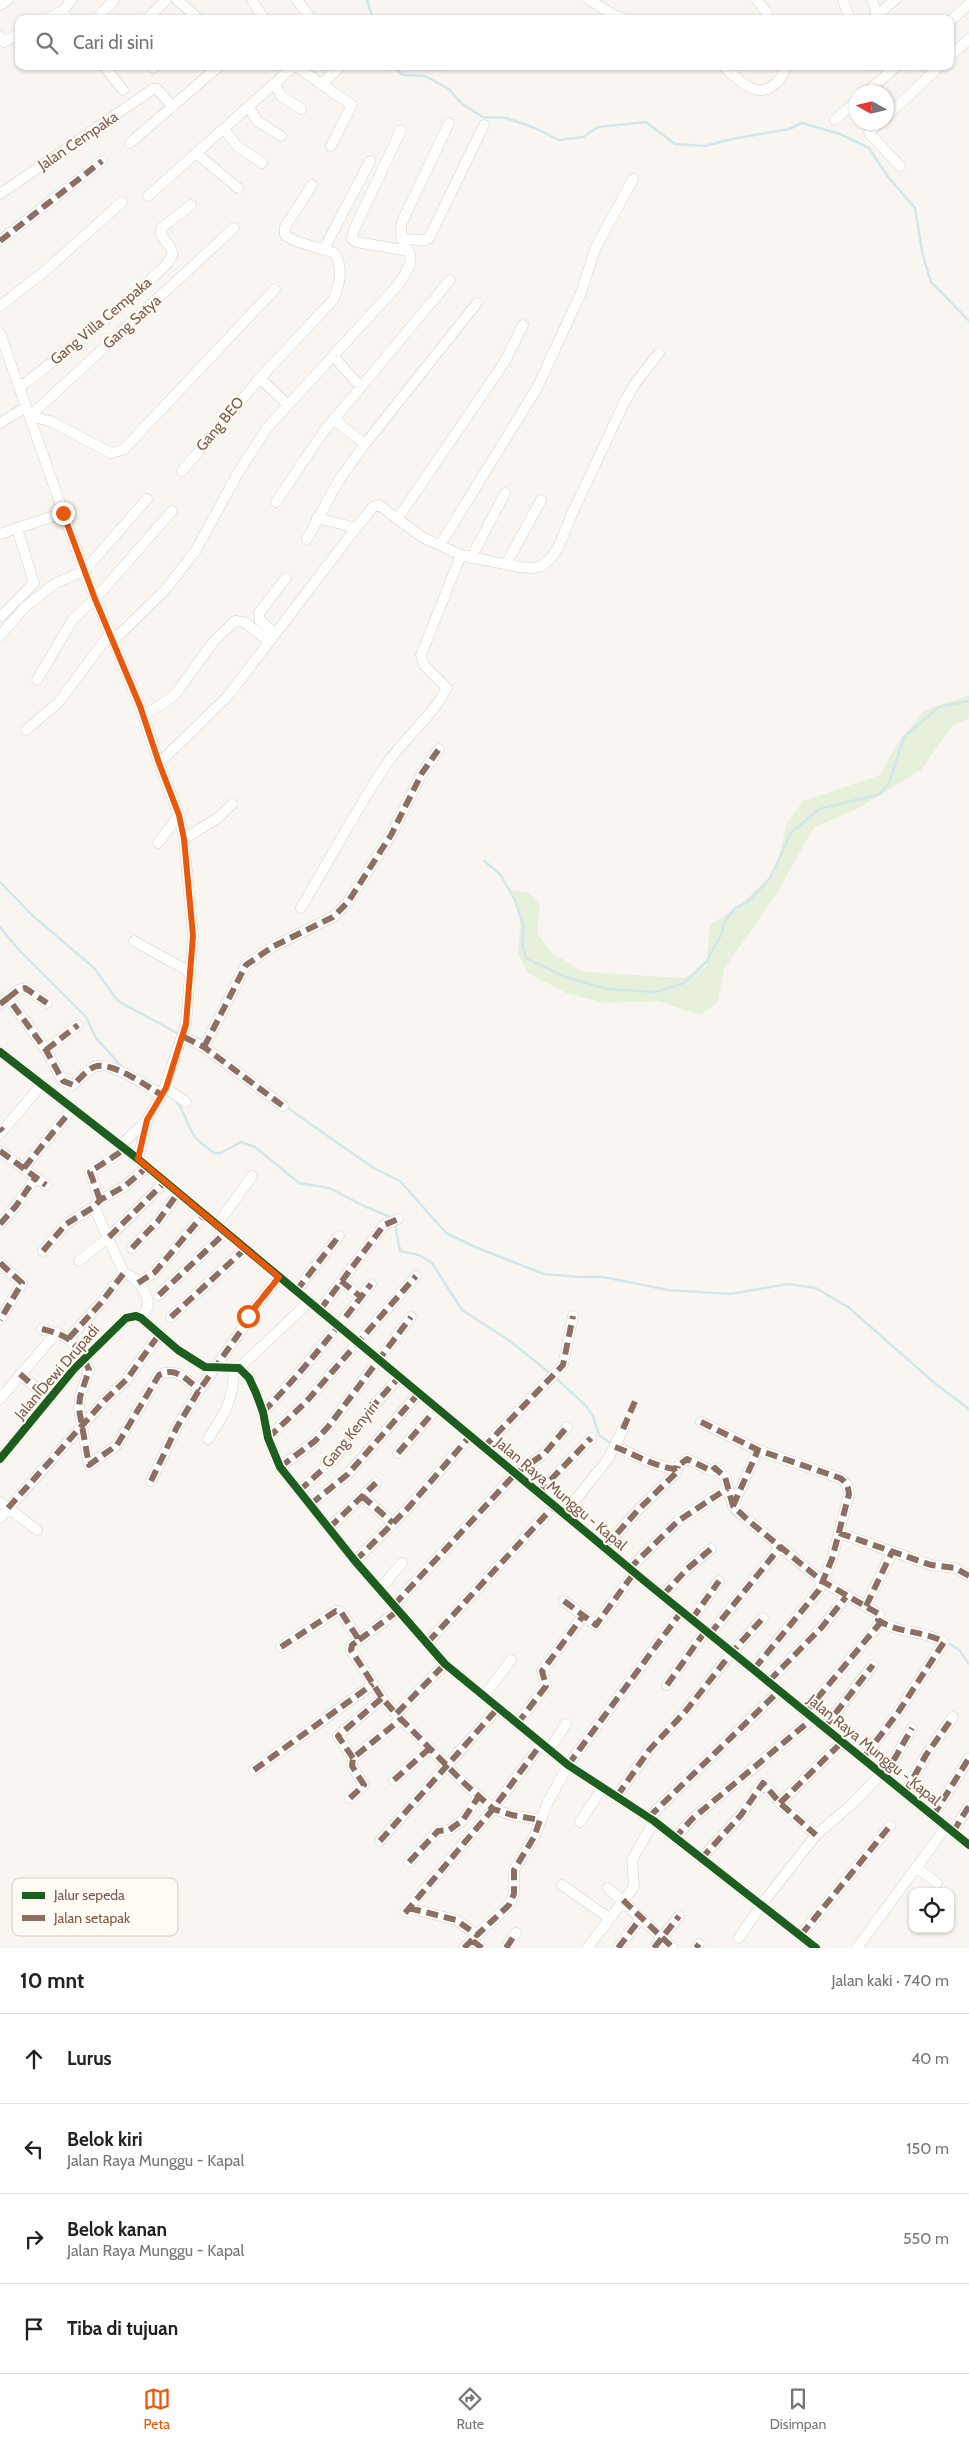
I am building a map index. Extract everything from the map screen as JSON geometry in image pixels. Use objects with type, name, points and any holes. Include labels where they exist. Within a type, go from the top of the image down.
[{"type":"street","points":[[0,5],[8,0]]},
{"type":"street","points":[[65,15],[72,0]]},
{"type":"street","points":[[100,15],[114,0]]},
{"type":"street","points":[[152,15],[166,0]]},
{"type":"street","points":[[177,0],[194,15]]},
{"type":"street","points":[[252,0],[261,15]]},
{"type":"street","points":[[297,0],[308,15]]},
{"type":"street","points":[[589,0],[614,15]]},
{"type":"street","points":[[757,0],[767,15]]},
{"type":"street","points":[[843,0],[849,15]]},
{"type":"street","points":[[872,0],[874,15]]},
{"type":"street","points":[[876,15],[895,0]]},
{"type":"street","points":[[954,17],[969,4]]},
{"type":"street","points":[[0,36],[4,42],[15,36]]},
{"type":"street","points":[[954,52],[969,39]]},
{"type":"street","points":[[107,70],[123,90]]},
{"type":"street","points":[[130,144],[214,70]]},
{"type":"street","points":[[148,196],[290,70]]},
{"type":"street","points":[[301,70],[352,105],[331,146]]},
{"type":"street","points":[[322,84],[337,70]]},
{"type":"street","points":[[728,70],[749,88],[760,91],[767,90],[773,86],[782,77],[783,70]]},
{"type":"street","points":[[875,85],[892,70]]},
{"type":"street","points":[[894,109],[936,70]]},
{"type":"street","points":[[274,84],[280,96],[301,109]]},
{"type":"street","name":"Jalan Cempaka","points":[[0,194],[155,89],[172,107]]},
{"type":"street","points":[[248,107],[257,122],[281,136]]},
{"type":"street","points":[[835,120],[849,108]]},
{"type":"street","points":[[26,730],[59,702],[112,636],[166,589],[196,550],[238,474],[267,428],[398,285],[409,265],[409,251],[401,239],[402,222],[449,123]]},
{"type":"street","points":[[401,239],[425,240],[428,238],[484,125]]},
{"type":"street","points":[[224,129],[236,146],[262,163]]},
{"type":"street","points":[[401,130],[354,229],[352,239],[356,242],[409,251]]},
{"type":"street","points":[[872,130],[869,133],[900,166]]},
{"type":"street","points":[[196,154],[238,188]]},
{"type":"street","points":[[0,241],[102,161]]},
{"type":"street","points":[[312,186],[284,231],[285,235],[295,241],[324,249],[370,161]]},
{"type":"street","points":[[440,545],[537,388],[577,302],[595,249],[633,179]]},
{"type":"street","points":[[0,306],[45,271],[122,202]]},
{"type":"street","name":"Gang Villa Cempaka","points":[[19,388],[112,315],[163,268],[172,255],[172,251],[160,234],[161,228],[191,205]]},
{"type":"street","name":"Gang Satya","points":[[0,423],[28,412],[234,228]]},
{"type":"street","name":"Gang BEO","points":[[182,471],[260,378],[333,300],[338,288],[340,269],[335,252],[324,249]]},
{"type":"street","points":[[276,502],[333,419],[450,280]]},
{"type":"street","points":[[28,412],[50,421],[111,453],[123,450],[275,289]]},
{"type":"street","points":[[307,539],[339,480],[365,444],[477,303]]},
{"type":"street","points":[[398,518],[504,363],[523,325]]},
{"type":"street","points":[[0,333],[84,571],[144,716],[159,763],[179,815],[184,839],[193,936],[186,1024],[187,1038],[164,1092],[147,1120],[123,1148],[90,1172],[97,1203],[124,1273],[141,1281],[146,1291],[148,1307],[141,1318],[178,1350],[205,1367],[237,1368],[249,1378],[263,1412],[268,1438],[280,1467],[355,1561],[428,1642],[445,1664],[568,1765],[651,1819],[674,1839],[762,1904],[816,1948]]},
{"type":"street","points":[[159,763],[227,697],[375,505],[382,506],[422,536],[466,556],[534,568],[550,559],[558,548],[572,514],[634,385],[659,353]]},
{"type":"street","points":[[334,357],[361,387]]},
{"type":"street","points":[[260,378],[288,404]]},
{"type":"street","points":[[333,419],[365,444]]},
{"type":"street","points":[[301,908],[384,768],[409,735],[440,703],[448,688],[424,665],[421,655],[466,556],[505,493]]},
{"type":"street","points":[[0,636],[25,607],[56,583],[84,571],[147,499]]},
{"type":"street","points":[[506,564],[541,500]]},
{"type":"street","points":[[37,680],[73,619],[95,599],[172,511]]},
{"type":"street","points":[[0,534],[63,513]]},
{"type":"street","points":[[317,518],[356,528]]},
{"type":"street","points":[[0,617],[34,583],[17,528]]},
{"type":"street","points":[[272,637],[260,621],[259,612],[286,578]]},
{"type":"street","points":[[144,716],[174,696],[214,641],[235,620],[244,622],[272,637]]},
{"type":"street","points":[[204,1047],[246,965],[274,946],[332,917],[348,902],[391,835],[422,773],[439,750]]},
{"type":"street","points":[[184,839],[219,817],[232,804]]},
{"type":"street","points":[[158,843],[179,815]]},
{"type":"street","points":[[134,941],[190,972]]},
{"type":"street","points":[[46,1003],[25,988],[18,990],[4,1001],[46,1050],[64,1081],[73,1085],[93,1067],[109,1067],[186,1102]]},
{"type":"street","points":[[46,1050],[78,1025]]},
{"type":"street","points":[[187,1038],[204,1047],[283,1106]]},
{"type":"street","name":"Jalan Raya Munggu - Kapal","points":[[0,1052],[147,1166],[632,1571],[733,1651],[808,1716],[863,1758],[969,1845]]},
{"type":"street","points":[[52,1093],[64,1081]]},
{"type":"street","points":[[1,1131],[41,1085]]},
{"type":"street","points":[[24,1168],[72,1109]]},
{"type":"street","points":[[138,1159],[147,1120]]},
{"type":"street","points":[[0,1151],[46,1185]]},
{"type":"street","points":[[43,1251],[66,1224],[125,1186],[147,1166]]},
{"type":"street","points":[[159,1295],[221,1229],[252,1176]]},
{"type":"street","points":[[0,1224],[16,1206],[36,1177]]},
{"type":"street","points":[[79,1260],[109,1237],[165,1182]]},
{"type":"street","points":[[132,1248],[158,1222],[178,1193]]},
{"type":"street","points":[[141,1281],[155,1272],[204,1214]]},
{"type":"street","points":[[320,1310],[384,1225],[398,1219]]},
{"type":"street","points":[[296,1291],[339,1236]]},
{"type":"street","points":[[171,1318],[245,1249]]},
{"type":"street","points":[[0,1263],[22,1282],[0,1320]]},
{"type":"street","points":[[69,1338],[100,1304],[124,1273]]},
{"type":"street","points":[[268,1438],[305,1403],[416,1276]]},
{"type":"street","points":[[151,1481],[178,1427],[200,1390],[247,1322],[248,1316],[279,1277]]},
{"type":"street","points":[[341,1282],[361,1297]]},
{"type":"street","points":[[263,1412],[340,1326],[371,1284]]},
{"type":"street","points":[[208,1439],[229,1405],[237,1368],[310,1302]]},
{"type":"street","name":"Jalan Dewi Drupadi","points":[[0,1460],[83,1359],[126,1318],[136,1316],[141,1318]]},
{"type":"street","points":[[484,1448],[564,1365],[573,1316]]},
{"type":"street","points":[[280,1467],[320,1435],[380,1360],[411,1317]]},
{"type":"street","points":[[42,1329],[57,1332],[74,1342],[89,1374],[80,1397],[81,1426],[89,1465],[117,1445],[159,1375],[166,1372],[176,1372],[200,1390]]},
{"type":"street","points":[[0,1399],[57,1332]]},
{"type":"street","points":[[0,1518],[4,1505],[127,1379],[160,1333]]},
{"type":"street","points":[[20,1374],[50,1400]]},
{"type":"street","name":"Gang Kenyiri","points":[[299,1491],[334,1459],[375,1404],[400,1376]]},
{"type":"street","points":[[311,1504],[348,1474],[419,1393]]},
{"type":"street","points":[[398,1453],[437,1408]]},
{"type":"street","points":[[701,1422],[758,1450],[840,1478],[847,1483],[849,1494],[839,1533],[832,1559],[819,1590],[754,1669]]},
{"type":"street","points":[[540,1820],[512,1815],[493,1809],[398,1716],[382,1698],[351,1650],[352,1646],[397,1607],[515,1474],[544,1454],[567,1427]]},
{"type":"street","points":[[564,1514],[587,1487],[615,1447],[623,1429]]},
{"type":"street","points":[[355,1561],[393,1523],[470,1436]]},
{"type":"street","points":[[538,1493],[591,1438]]},
{"type":"street","points":[[615,1447],[647,1462],[674,1468],[678,1466]]},
{"type":"street","points":[[733,1506],[758,1450]]},
{"type":"street","points":[[605,1547],[638,1510],[676,1473],[680,1462],[687,1458],[712,1470],[715,1468],[725,1477],[733,1506],[822,1581],[846,1597],[879,1614],[878,1620],[881,1622],[895,1629],[914,1631],[944,1642],[897,1714],[863,1758]]},
{"type":"street","points":[[329,1528],[376,1483]]},
{"type":"street","points":[[564,1601],[596,1625],[632,1571],[678,1521],[728,1488]]},
{"type":"street","points":[[362,1496],[393,1523]]},
{"type":"street","points":[[4,1505],[37,1530]]},
{"type":"street","points":[[428,1642],[554,1506]]},
{"type":"street","points":[[839,1533],[931,1565],[955,1568],[969,1576]]},
{"type":"street","points":[[667,1685],[708,1632],[781,1546]]},
{"type":"street","points":[[663,1596],[686,1568],[711,1549]]},
{"type":"street","points":[[866,1606],[892,1552]]},
{"type":"street","points":[[380,1589],[402,1563]]},
{"type":"street","points":[[692,1619],[719,1582]]},
{"type":"street","points":[[769,1681],[822,1627],[846,1597]]},
{"type":"street","points":[[281,1647],[337,1610],[341,1612],[359,1640]]},
{"type":"street","points":[[464,1948],[509,1905],[514,1894],[514,1870],[534,1837],[540,1820],[568,1765],[682,1611]]},
{"type":"street","points":[[518,1724],[546,1686],[542,1671],[583,1616]]},
{"type":"street","points":[[617,1796],[650,1749],[706,1688],[733,1651],[763,1618]]},
{"type":"street","points":[[674,1839],[692,1819],[808,1716],[881,1622]]},
{"type":"street","points":[[484,1696],[511,1660]]},
{"type":"street","points":[[350,1798],[364,1785],[352,1766],[354,1758],[398,1716],[445,1664]]},
{"type":"street","points":[[824,1728],[873,1665]]},
{"type":"street","points":[[254,1770],[373,1684]]},
{"type":"street","points":[[587,1948],[635,1884],[632,1860],[651,1819],[780,1690]]},
{"type":"street","points":[[354,1758],[338,1736],[382,1698]]},
{"type":"street","points":[[380,1841],[498,1708]]},
{"type":"street","points":[[905,1793],[926,1755],[954,1716]]},
{"type":"street","points":[[482,1948],[475,1938],[456,1920],[407,1910],[566,1724]]},
{"type":"street","points":[[739,1938],[762,1904],[816,1835],[851,1805],[881,1774],[895,1758],[912,1728]]},
{"type":"street","points":[[780,1803],[842,1742]]},
{"type":"street","points":[[394,1780],[430,1748]]},
{"type":"street","points":[[932,1816],[969,1758]]},
{"type":"street","points":[[701,1859],[742,1815],[763,1783],[780,1803],[816,1835]]},
{"type":"street","points":[[580,1822],[602,1788]]},
{"type":"street","points":[[409,1862],[438,1832],[449,1830],[462,1820],[479,1796]]},
{"type":"street","points":[[857,1948],[916,1867],[969,1806]]},
{"type":"street","points":[[801,1935],[890,1826]]},
{"type":"street","points":[[916,1867],[937,1883]]},
{"type":"street","points":[[562,1885],[609,1918]]},
{"type":"street","points":[[608,1888],[673,1948]]},
{"type":"street","points":[[654,1948],[679,1916]]},
{"type":"street","points":[[618,1948],[641,1918]]},
{"type":"street","points":[[506,1948],[516,1933]]},
{"type":"green space","points":[[969,695],[969,718],[951,727],[921,770],[857,809],[814,827],[777,893],[724,969],[718,1002],[700,1015],[658,1001],[605,1003],[566,993],[528,973],[518,953],[521,915],[512,890],[529,893],[540,904],[537,933],[552,953],[584,972],[682,978],[706,967],[710,925],[741,904],[775,872],[787,823],[803,801],[880,775],[898,742],[925,710]]},
{"type":"waterway","points":[[367,0],[372,15]]},
{"type":"waterway","points":[[397,70],[403,75],[425,76],[449,89],[462,104],[483,117],[506,118],[535,128],[559,140],[583,137],[598,127],[646,122],[675,144],[705,146],[732,139],[789,129],[802,123],[840,134],[869,148],[888,177],[915,208],[923,256],[931,282],[969,321]]},
{"type":"waterway","points":[[484,861],[500,874],[515,900],[524,928],[522,943],[526,958],[565,977],[608,989],[656,992],[684,983],[706,962],[721,935],[725,921],[735,908],[748,902],[770,878],[791,833],[819,809],[880,794],[889,783],[904,737],[939,707],[969,701]]},
{"type":"waterway","points":[[0,882],[33,916],[94,968],[118,1001],[179,1034]]},
{"type":"waterway","points":[[0,927],[17,948],[86,1017],[96,1038],[123,1068]]},
{"type":"waterway","points":[[176,1101],[195,1137],[214,1153],[221,1153],[241,1142],[255,1147],[299,1183],[329,1188],[393,1218]]},
{"type":"waterway","points":[[285,1106],[372,1167],[400,1181],[446,1233],[475,1247],[544,1274],[603,1277],[668,1290],[730,1294],[788,1284],[816,1288],[848,1307],[937,1385],[969,1409]]},
{"type":"waterway","points":[[395,1223],[400,1251],[419,1255],[432,1263],[462,1310],[510,1341],[551,1374]]},
{"type":"waterway","points":[[555,1377],[586,1406],[593,1416],[599,1435],[612,1444]]},
{"type":"waterway","points":[[725,1495],[732,1513],[737,1517]]},
{"type":"waterway","points":[[947,1642],[959,1650],[969,1664]]},
{"type":"marked path","points":[[0,241],[102,161]]},
{"type":"marked path","points":[[204,1047],[246,965],[274,946],[333,917],[348,902],[391,835],[422,773],[439,749]]},
{"type":"marked path","points":[[8,998],[18,990],[25,988],[47,1003]]},
{"type":"marked path","points":[[0,1004],[8,998],[46,1050],[63,1081],[73,1085],[91,1068],[110,1067],[162,1095]]},
{"type":"marked path","points":[[46,1050],[78,1025]]},
{"type":"marked path","points":[[184,1037],[204,1047],[283,1106]]},
{"type":"marked path","points":[[24,1168],[72,1109]]},
{"type":"marked path","points":[[0,1128],[3,1131]]},
{"type":"marked path","points":[[100,1200],[90,1172],[125,1149]]},
{"type":"marked path","points":[[0,1151],[46,1185]]},
{"type":"marked path","points":[[43,1251],[66,1224],[94,1207],[100,1200],[125,1186],[147,1167]]},
{"type":"marked path","points":[[0,1224],[16,1206],[36,1177]]},
{"type":"marked path","points":[[109,1237],[165,1182]]},
{"type":"marked path","points":[[132,1248],[158,1221],[178,1193]]},
{"type":"marked path","points":[[138,1283],[155,1272],[204,1214]]},
{"type":"marked path","points":[[320,1310],[384,1225],[398,1219]]},
{"type":"marked path","points":[[159,1295],[226,1232]]},
{"type":"marked path","points":[[296,1291],[339,1236]]},
{"type":"marked path","points":[[171,1317],[245,1249]]},
{"type":"marked path","points":[[0,1263],[22,1283],[0,1320]]},
{"type":"marked path","points":[[69,1338],[100,1304],[124,1273]]},
{"type":"marked path","points":[[268,1438],[305,1403],[416,1276]]},
{"type":"marked path","points":[[151,1481],[177,1427],[198,1392],[247,1322],[248,1316],[279,1277]]},
{"type":"marked path","points":[[341,1281],[361,1297]]},
{"type":"marked path","points":[[263,1412],[319,1350],[371,1284]]},
{"type":"marked path","points":[[483,1448],[563,1365],[573,1316]]},
{"type":"marked path","points":[[280,1467],[315,1441],[328,1427],[411,1317]]},
{"type":"marked path","points":[[42,1329],[60,1335],[72,1342],[81,1353],[89,1370],[80,1397],[79,1409],[89,1465],[117,1445],[159,1375],[171,1372],[176,1373],[186,1378],[200,1390]]},
{"type":"marked path","points":[[8,1508],[105,1400],[127,1379],[160,1333]]},
{"type":"marked path","points":[[20,1374],[50,1400]]},
{"type":"marked path","points":[[299,1491],[334,1459],[375,1404],[400,1376]]},
{"type":"marked path","points":[[311,1504],[348,1474],[419,1393]]},
{"type":"marked path","points":[[623,1429],[636,1399]]},
{"type":"marked path","points":[[398,1453],[437,1408]]},
{"type":"marked path","points":[[701,1422],[758,1450],[840,1478],[846,1483],[848,1489],[849,1494],[832,1559],[819,1590],[754,1669]]},
{"type":"marked path","points":[[394,1605],[515,1474],[544,1454],[567,1427]]},
{"type":"marked path","points":[[355,1561],[408,1508],[470,1436]]},
{"type":"marked path","points":[[538,1493],[591,1438]]},
{"type":"marked path","points":[[615,1447],[674,1469],[687,1459],[712,1471],[715,1468],[725,1477],[733,1506],[822,1581],[879,1614],[878,1620],[894,1628],[927,1635],[944,1642],[897,1714],[863,1758]]},
{"type":"marked path","points":[[733,1506],[758,1450]]},
{"type":"marked path","points":[[605,1547],[638,1510],[676,1473],[678,1466]]},
{"type":"marked path","points":[[329,1528],[376,1483]]},
{"type":"marked path","points":[[629,1569],[678,1521],[728,1488]]},
{"type":"marked path","points":[[362,1496],[393,1523]]},
{"type":"marked path","points":[[428,1642],[554,1506]]},
{"type":"marked path","points":[[839,1533],[931,1565],[955,1568],[969,1576]]},
{"type":"marked path","points":[[710,1634],[781,1546]]},
{"type":"marked path","points":[[663,1595],[687,1569],[711,1549]]},
{"type":"marked path","points":[[866,1606],[892,1552]]},
{"type":"marked path","points":[[564,1601],[596,1625],[634,1573]]},
{"type":"marked path","points":[[692,1619],[719,1581]]},
{"type":"marked path","points":[[769,1681],[822,1627],[846,1597]]},
{"type":"marked path","points":[[359,1640],[399,1610]]},
{"type":"marked path","points":[[281,1647],[336,1611],[341,1612],[359,1640],[352,1645],[351,1650],[382,1698],[396,1714]]},
{"type":"marked path","points":[[568,1765],[682,1611]]},
{"type":"marked path","points":[[517,1724],[546,1686],[542,1671],[583,1616]]},
{"type":"marked path","points":[[617,1796],[650,1749],[685,1712],[733,1651],[763,1618]]},
{"type":"marked path","points":[[805,1713],[881,1622]]},
{"type":"marked path","points":[[667,1685],[706,1630]]},
{"type":"marked path","points":[[409,1908],[456,1920],[477,1935],[509,1905],[514,1894],[514,1870],[534,1837],[540,1820],[512,1815],[493,1809],[464,1783],[396,1714],[445,1664]]},
{"type":"marked path","points":[[824,1728],[873,1665]]},
{"type":"marked path","points":[[254,1770],[373,1684]]},
{"type":"marked path","points":[[649,1817],[780,1690]]},
{"type":"marked path","points":[[353,1758],[338,1736],[382,1698]]},
{"type":"marked path","points":[[380,1841],[498,1708]]},
{"type":"marked path","points":[[905,1793],[926,1755],[953,1717]]},
{"type":"marked path","points":[[350,1798],[364,1785],[352,1766],[353,1758],[401,1719]]},
{"type":"marked path","points":[[674,1839],[692,1819],[812,1719]]},
{"type":"marked path","points":[[881,1774],[895,1758],[912,1728]]},
{"type":"marked path","points":[[780,1803],[842,1742]]},
{"type":"marked path","points":[[405,1913],[493,1809],[541,1744]]},
{"type":"marked path","points":[[394,1780],[430,1748]]},
{"type":"marked path","points":[[933,1816],[969,1758]]},
{"type":"marked path","points":[[701,1859],[741,1815],[763,1783],[780,1803],[816,1835]]},
{"type":"marked path","points":[[409,1862],[438,1831],[449,1830],[463,1820],[479,1796]]},
{"type":"marked path","points":[[953,1832],[969,1806]]},
{"type":"marked path","points":[[801,1935],[890,1826]]},
{"type":"marked path","points":[[623,1900],[673,1948]]},
{"type":"marked path","points":[[654,1948],[679,1916]]},
{"type":"marked path","points":[[618,1948],[641,1918]]},
{"type":"marked path","points":[[506,1948],[516,1933]]},
{"type":"marked path","points":[[464,1948],[477,1935]]},
{"type":"marked path","points":[[473,1941],[482,1948]]},
{"type":"marked path","points":[[696,1948],[699,1944]]},
{"type":"cycle path","points":[[0,1052],[138,1159],[647,1583],[969,1845]]},
{"type":"cycle path","points":[[0,1459],[74,1369],[126,1318],[136,1316],[141,1318],[178,1350],[205,1367],[239,1368],[249,1378],[256,1393],[263,1412],[268,1438],[280,1467],[355,1561],[445,1664],[568,1765],[654,1821],[816,1948]]},
{"type":"route","points":[[63,513],[95,599],[111,632],[140,706],[179,815],[190,890],[193,936],[184,1037],[166,1088],[147,1120],[138,1159],[279,1277],[248,1316]]}]
